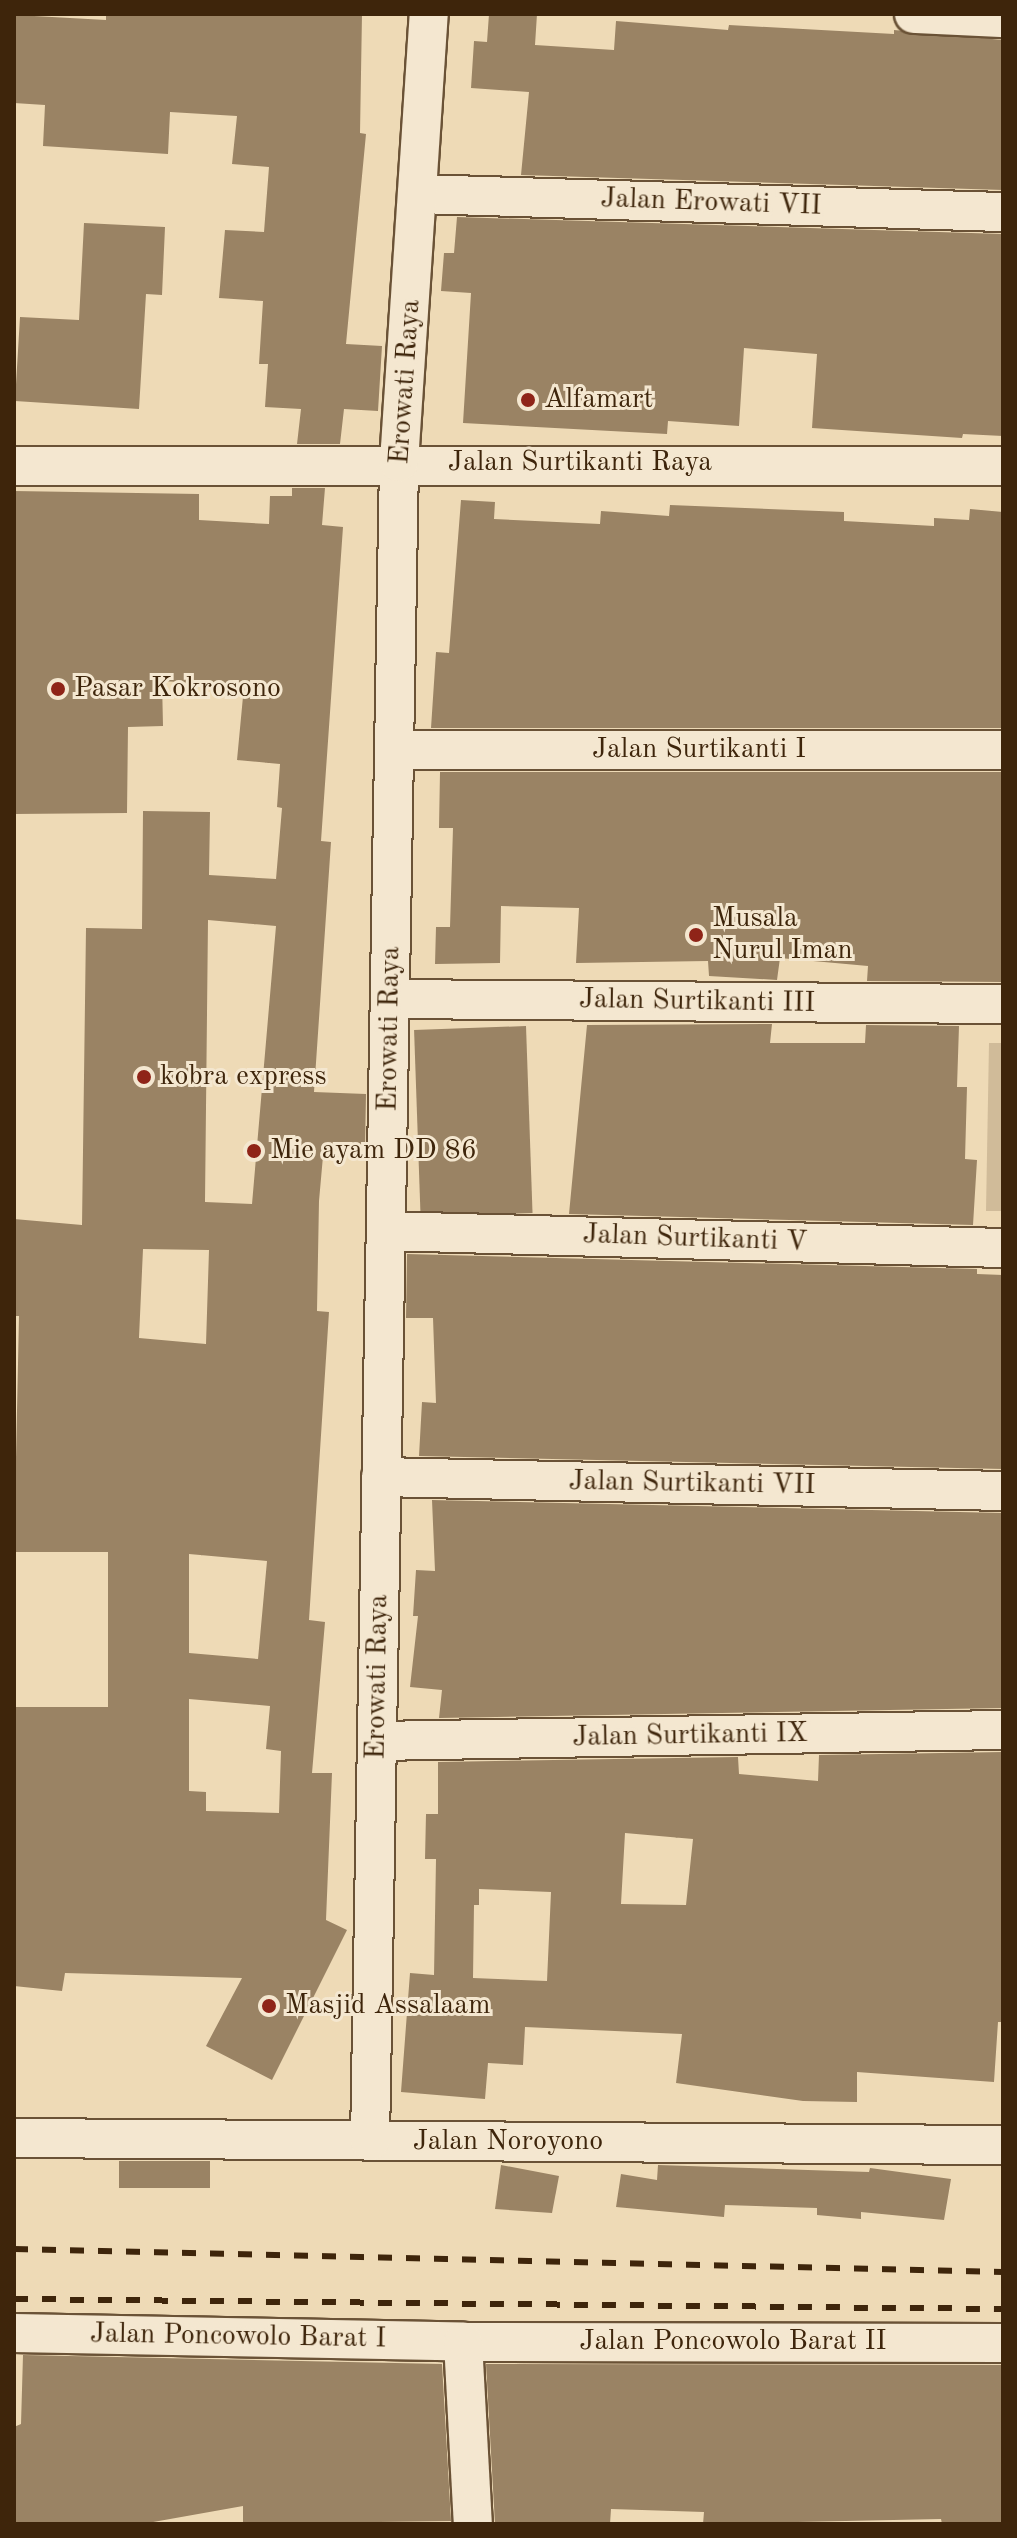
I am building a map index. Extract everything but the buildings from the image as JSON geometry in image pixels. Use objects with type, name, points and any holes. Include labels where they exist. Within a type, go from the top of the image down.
[{"type":"street","name":"Erowati Raya","points":[[370,2141],[399,462],[429,14]]},
{"type":"street","points":[[914,14],[1003,18]]},
{"type":"street","name":"Jalan Erowati VII","points":[[419,194],[1003,212]]},
{"type":"street","name":"Jalan Surtikanti Raya","points":[[14,466],[399,462],[1003,466]]},
{"type":"street","name":"Jalan Surtikanti I","points":[[394,750],[1003,750]]},
{"type":"street","name":"Jalan Surtikanti III","points":[[390,999],[1003,1004]]},
{"type":"street","name":"Jalan Surtikanti V","points":[[386,1231],[1003,1248]]},
{"type":"street","name":"Jalan Surtikanti VII","points":[[381,1477],[1003,1491]]},
{"type":"street","name":"Jalan Surtikanti IX","points":[[377,1741],[1003,1730]]},
{"type":"street","name":"Jalan Noroyono","points":[[14,2138],[1003,2145]]},
{"type":"street","name":"Jalan Poncowolo Barat I","points":[[14,2333],[463,2342]]},
{"type":"street","points":[[463,2342],[473,2524]]},
{"type":"street","name":"Jalan Poncowolo Barat II","points":[[463,2342],[1003,2343]]},
{"type":"shaded area","points":[[989,1043],[1003,1043],[1003,1211],[986,1211]]},
{"type":"railway","points":[[14,2249],[1003,2272]]},
{"type":"railway","points":[[14,2299],[1003,2309]]},
{"type":"place","name":"Alfamart","points":[[528,400]]},
{"type":"place","name":"Pasar Kokrosono","points":[[58,689]]},
{"type":"place","name":"Musala Nurul Iman","points":[[696,935]]},
{"type":"place","name":"kobra express","points":[[144,1077]]},
{"type":"place","name":"Mie ayam DD 86","points":[[254,1151]]},
{"type":"place","name":"Masjid Assalaam","points":[[269,2006]]}]
